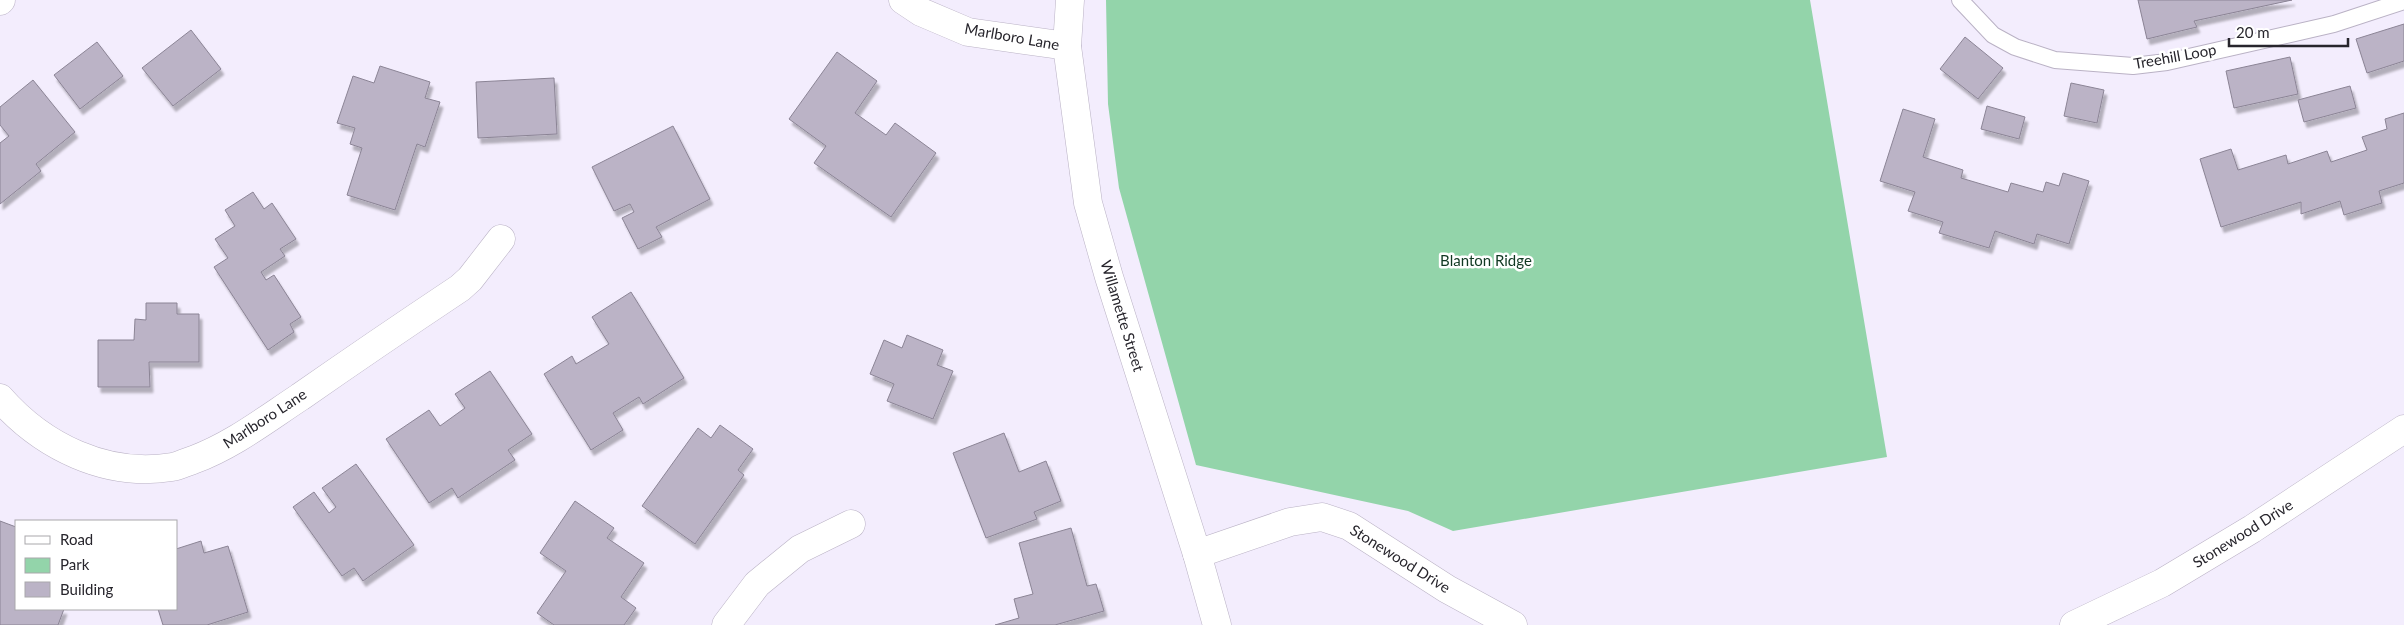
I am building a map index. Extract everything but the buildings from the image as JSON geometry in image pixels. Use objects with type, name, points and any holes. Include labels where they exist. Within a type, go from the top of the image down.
[{"type":"street","name":"Marlboro Lane","points":[[904,0],[921,12],[968,32],[1067,46]]},
{"type":"street","name":"Willamette Street","points":[[1070,0],[1067,46],[1088,203],[1108,276],[1197,554],[1216,625]]},
{"type":"street","name":"Marlboro Lane","points":[[0,398],[27,426],[48,440],[81,457],[110,466],[125,468],[173,467],[235,441],[460,288],[470,279],[501,239]]},
{"type":"street","name":"Stonewood Drive","points":[[2074,625],[2162,583],[2252,530],[2404,429]]},
{"type":"street","name":"Stonewood Drive","points":[[1197,554],[1290,522],[1322,517],[1349,526],[1448,589],[1513,625]]},
{"type":"street","points":[[726,625],[757,584],[800,549],[851,524]]},
{"type":"lane","name":"Treehill Loop","points":[[1960,0],[1993,35],[2015,47],[2055,60],[2133,66],[2167,62],[2334,24],[2404,1]]},
{"type":"green space","name":"Blanton Ridge","points":[[1106,0],[1810,0],[1887,457],[1453,531],[1408,511],[1196,465],[1119,188],[1108,104]]}]
